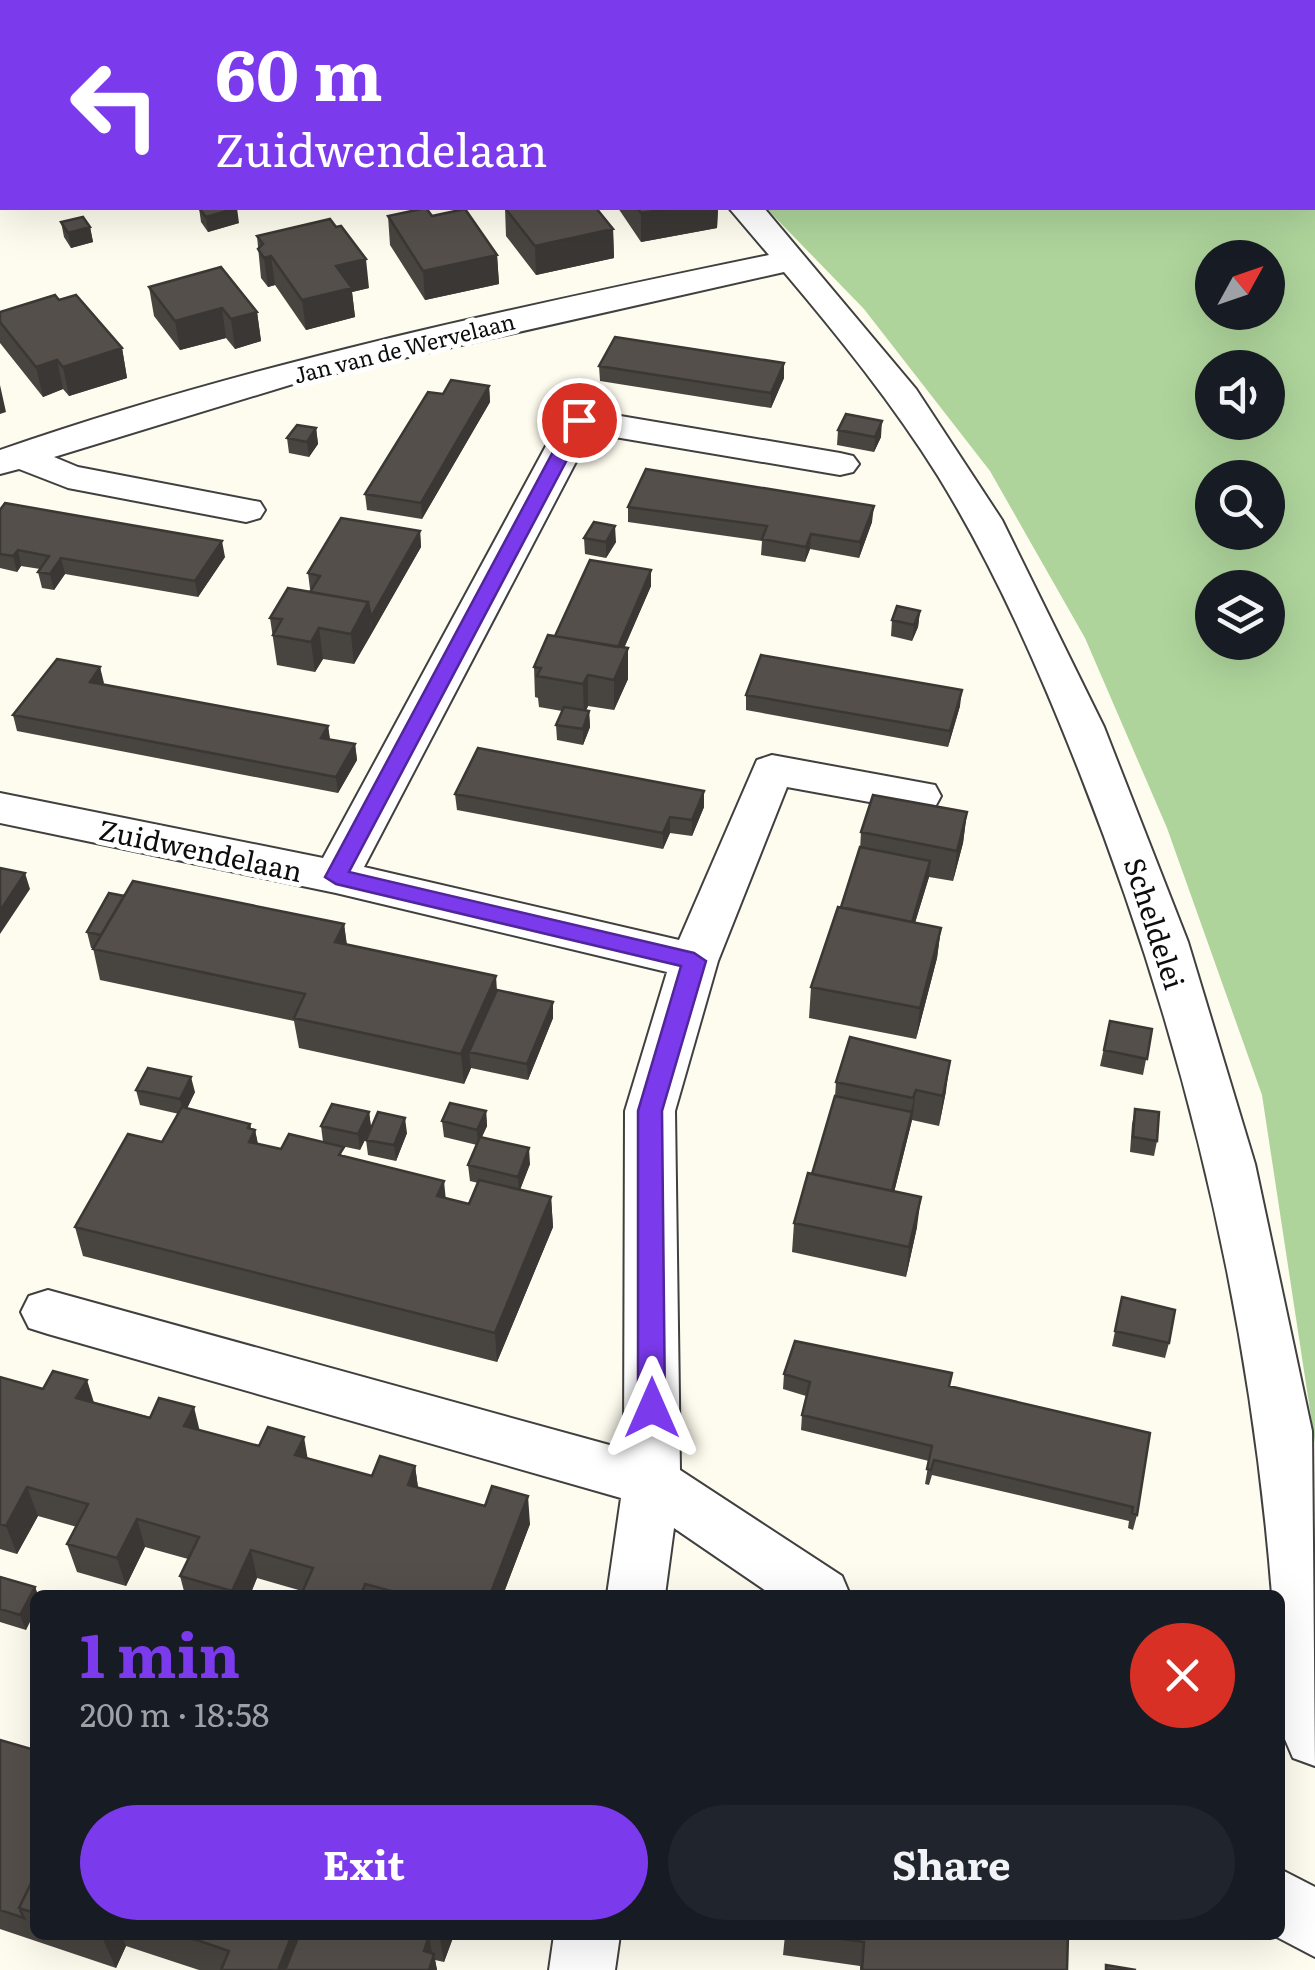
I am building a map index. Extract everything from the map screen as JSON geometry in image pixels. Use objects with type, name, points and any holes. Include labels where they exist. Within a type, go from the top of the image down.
[{"type":"street","name":"Scheldelei","points":[[748,210],[907,405],[982,518],[1068,696],[1138,864],[1199,1054],[1247,1235],[1278,1393],[1315,1737]]},
{"type":"street","name":"Jan van de Wervelaan","points":[[10,460],[367,353],[792,260]]},
{"type":"street","points":[[336,877],[579,420],[840,464]]},
{"type":"street","name":"Jan van de Wervelaan","points":[[10,460],[68,478],[246,510]]},
{"type":"street","points":[[637,1590],[652,1482],[650,1111],[694,961],[772,770],[919,796]]},
{"type":"street","name":"Zuidwendelaan","points":[[0,808],[336,877],[694,961]]},
{"type":"street","points":[[48,1312],[652,1482],[814,1590]]},
{"type":"street","points":[[1285,1905],[1315,1925]]},
{"type":"green space","points":[[768,210],[1315,210],[1315,1443],[1262,1095],[1167,828],[1085,638],[990,471],[864,309]]},
{"type":"building","points":[[201,210],[230,210],[206,217]]},
{"type":"building","points":[[416,210],[428,210],[432,216],[466,210],[497,255],[423,271],[388,216]]},
{"type":"building","points":[[507,210],[598,210],[613,229],[535,246]]},
{"type":"building","points":[[83,217],[90,227],[68,233],[61,222]]},
{"type":"building","points":[[330,219],[336,227],[341,226],[366,259],[336,266],[352,288],[302,300],[271,256],[264,258],[258,249],[263,244],[257,236]]},
{"type":"building","points":[[221,267],[257,312],[231,319],[222,308],[175,321],[149,287]]},
{"type":"building","points":[[55,295],[59,300],[76,295],[122,348],[63,367],[57,360],[36,367],[0,322],[0,312]]},
{"type":"building","points":[[615,337],[784,363],[771,393],[599,366]]},
{"type":"building","points":[[451,380],[489,386],[421,503],[365,494],[428,392],[443,394]]},
{"type":"building","points":[[846,414],[882,421],[875,437],[838,430]]},
{"type":"building","points":[[297,425],[316,428],[307,442],[287,438]]},
{"type":"building","points":[[646,469],[874,506],[860,542],[811,534],[806,547],[762,539],[767,526],[628,507]]},
{"type":"building","points":[[5,503],[222,541],[195,581],[61,558],[50,574],[38,572],[49,556],[18,550],[13,556],[0,554],[0,510]]},
{"type":"building","points":[[341,518],[420,531],[371,617],[368,602],[310,592],[320,576],[308,573]]},
{"type":"building","points":[[594,522],[615,526],[606,542],[584,538]]},
{"type":"building","points":[[590,560],[651,570],[618,647],[555,636]]},
{"type":"building","points":[[288,588],[368,602],[351,634],[319,628],[311,642],[273,635],[282,619],[270,618]]},
{"type":"building","points":[[897,606],[920,611],[914,625],[892,620]]},
{"type":"building","points":[[548,635],[628,648],[614,680],[588,675],[583,684],[537,676],[541,668],[534,667]]},
{"type":"building","points":[[761,655],[962,690],[950,731],[746,695]]},
{"type":"building","points":[[57,659],[100,667],[90,682],[328,726],[321,738],[355,744],[336,777],[13,715]]},
{"type":"building","points":[[564,707],[589,711],[583,729],[556,725]]},
{"type":"building","points":[[478,748],[704,791],[692,820],[670,817],[663,833],[455,794]]},
{"type":"building","points":[[873,795],[967,812],[957,851],[861,832]]},
{"type":"building","points":[[860,847],[930,861],[912,922],[841,907]]},
{"type":"building","points":[[0,868],[25,873],[0,911]]},
{"type":"building","points":[[133,881],[344,924],[335,942],[496,976],[461,1054],[294,1018],[305,994],[93,949]]},
{"type":"building","points":[[109,893],[124,896],[101,935],[87,932]]},
{"type":"building","points":[[838,907],[941,928],[920,1008],[811,987]]},
{"type":"building","points":[[497,990],[553,1002],[527,1064],[469,1052]]},
{"type":"building","points":[[1110,1021],[1152,1029],[1147,1059],[1104,1050]]},
{"type":"building","points":[[850,1037],[950,1061],[943,1096],[916,1090],[913,1098],[836,1082]]},
{"type":"building","points":[[148,1068],[191,1077],[180,1099],[136,1090]]},
{"type":"building","points":[[835,1096],[912,1112],[892,1191],[812,1174]]},
{"type":"building","points":[[450,1103],[486,1111],[477,1130],[442,1121]]},
{"type":"building","points":[[332,1104],[369,1112],[358,1134],[321,1126]]},
{"type":"building","points":[[182,1107],[250,1124],[248,1128],[255,1130],[249,1142],[281,1149],[289,1134],[344,1147],[339,1155],[444,1181],[437,1196],[469,1204],[479,1180],[551,1197],[495,1333],[75,1227],[128,1134],[162,1142]]},
{"type":"building","points":[[1135,1109],[1159,1112],[1157,1141],[1133,1137]]},
{"type":"building","points":[[378,1112],[405,1118],[394,1145],[366,1140]]},
{"type":"building","points":[[480,1137],[529,1148],[518,1177],[468,1165]]},
{"type":"building","points":[[808,1173],[921,1197],[909,1247],[794,1223]]},
{"type":"building","points":[[1122,1297],[1175,1310],[1169,1343],[1115,1331]]},
{"type":"building","points":[[795,1341],[952,1373],[949,1386],[1150,1433],[1137,1515],[1132,1513],[1133,1507],[934,1460],[931,1470],[927,1469],[932,1446],[802,1415],[810,1382],[784,1374]]},
{"type":"building","points":[[53,1371],[87,1380],[76,1398],[150,1418],[159,1398],[194,1407],[184,1426],[259,1446],[268,1427],[304,1437],[295,1455],[372,1476],[380,1456],[415,1466],[408,1485],[485,1506],[492,1486],[528,1496],[492,1590],[387,1590],[365,1584],[363,1590],[303,1590],[313,1568],[251,1550],[232,1590],[229,1590],[180,1576],[199,1537],[137,1519],[117,1558],[67,1544],[88,1504],[27,1487],[6,1526],[0,1524],[0,1377],[43,1389]]},
{"type":"building","points":[[0,1577],[35,1587],[20,1615],[0,1609]]},
{"type":"building","points":[[0,1740],[30,1749],[30,1885],[19,1908],[24,1918],[0,1910]]},
{"type":"building","points":[[30,1885],[30,1911],[19,1908]]},
{"type":"building","points":[[197,1940],[290,1940],[278,1970],[221,1970],[229,1951]]},
{"type":"building","points":[[297,1940],[428,1940],[424,1951],[434,1954],[429,1970],[285,1970]]},
{"type":"building","points":[[850,1940],[1068,1940],[1067,1970],[862,1970],[864,1942]]},
{"type":"building","points":[[1106,1965],[1136,1970],[1106,1970]]},
{"type":"route","points":[[579,420],[336,877],[694,961],[650,1111],[652,1408]]}]
